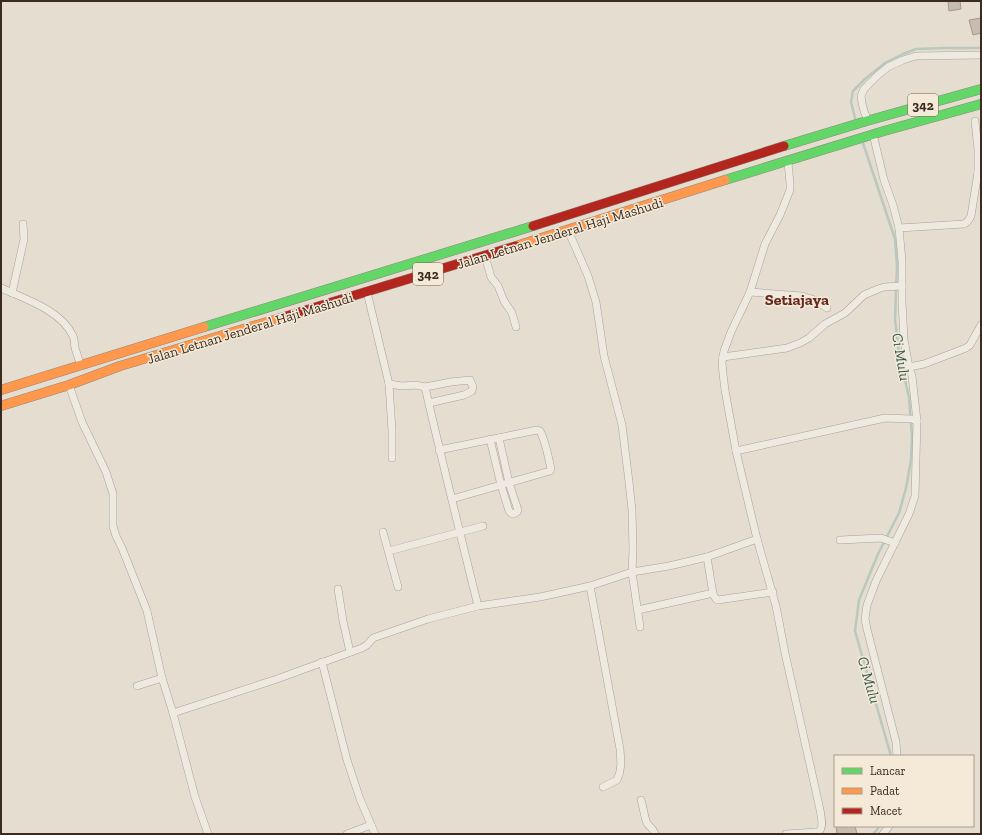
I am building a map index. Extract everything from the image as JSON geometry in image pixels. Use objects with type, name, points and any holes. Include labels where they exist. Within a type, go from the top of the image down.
[{"type":"main road","name":"Jalan Letnan Jenderal Haji Mashudi","points":[[1,390],[530,227],[764,152],[981,89]]},
{"type":"main road","name":"Jalan Letnan Jenderal Haji Mashudi","points":[[3,405],[69,385],[120,366],[485,256],[854,140],[981,104]]},
{"type":"main road","points":[[922,105],[925,119]]},
{"type":"main road","points":[[1,394],[3,405]]},
{"type":"street","points":[[867,121],[862,103],[864,90],[888,67],[916,56],[981,55]]},
{"type":"street","points":[[899,228],[964,224],[970,220],[979,172],[975,121]]},
{"type":"street","points":[[872,135],[899,228],[902,262],[897,286],[902,302],[904,340],[912,376],[915,420],[915,496],[910,514],[876,581],[867,605],[865,619],[896,742],[896,755]]},
{"type":"street","points":[[786,834],[817,832],[821,830],[822,824],[776,606],[757,539],[736,451],[724,390],[723,357],[731,332],[750,292],[765,244],[780,215],[790,190],[788,162]]},
{"type":"street","points":[[12,293],[24,239],[23,224]]},
{"type":"street","points":[[568,230],[588,276],[596,302],[604,356],[622,425],[632,510],[632,572],[640,627]]},
{"type":"street","points":[[485,256],[491,277],[498,286],[504,301],[512,313],[516,327]]},
{"type":"street","points":[[723,357],[787,348],[800,343],[809,338],[825,324],[845,313],[864,296],[878,288],[897,286]]},
{"type":"street","points":[[1,288],[40,305],[63,322],[74,338],[75,348],[81,366]]},
{"type":"street","points":[[367,292],[389,384],[392,458]]},
{"type":"street","points":[[750,292],[802,296],[815,300],[827,308]]},
{"type":"street","points":[[909,367],[924,364],[966,348],[970,345],[981,324]]},
{"type":"street","points":[[912,376],[924,364]]},
{"type":"street","points":[[389,384],[402,386],[416,385],[425,388],[451,382],[470,380],[473,387],[472,391],[464,395],[429,403]]},
{"type":"street","points":[[69,385],[82,422],[106,472],[113,494],[113,526],[147,611],[162,678],[173,713],[195,797],[208,834]]},
{"type":"street","points":[[425,388],[478,606]]},
{"type":"street","points":[[736,451],[885,418],[915,420]]},
{"type":"street","points":[[439,450],[533,430],[540,431],[544,441],[550,470],[510,483],[452,498]]},
{"type":"street","points":[[490,439],[509,511],[511,513],[516,513],[518,510],[499,438]]},
{"type":"street","points":[[389,551],[483,526]]},
{"type":"street","points":[[383,532],[398,587]]},
{"type":"street","points":[[173,713],[277,680],[362,648],[374,638],[415,623],[478,606],[540,597],[590,586],[632,572],[707,557],[757,539]]},
{"type":"street","points":[[840,540],[884,539],[895,543]]},
{"type":"street","points":[[707,557],[713,594],[716,600],[772,592]]},
{"type":"street","points":[[590,586],[620,749],[621,764],[621,770],[617,780],[603,787]]},
{"type":"street","points":[[338,589],[350,652]]},
{"type":"street","points":[[638,610],[713,594]]},
{"type":"street","points":[[322,662],[347,760],[374,834]]},
{"type":"street","points":[[137,686],[162,678]]},
{"type":"street","points":[[641,800],[644,807],[646,822],[653,829],[655,834]]},
{"type":"street","points":[[347,834],[371,825]]},
{"type":"building","points":[[948,1],[960,1],[961,9],[949,11]]},
{"type":"building","points":[[981,18],[981,33],[973,35],[969,20]]},
{"type":"building","points":[[836,827],[855,827],[857,834],[837,834]]},
{"type":"waterway","name":"Ci Mulu","points":[[856,122],[851,102],[853,91],[885,63],[916,49],[981,48]]},
{"type":"waterway","name":"Ci Mulu","points":[[862,140],[895,239],[897,266],[895,319],[899,352],[909,398],[912,436],[911,460],[906,488],[899,513],[878,554],[859,600],[855,631],[891,755]]},
{"type":"waterway","name":"Ci Mulu","points":[[873,834],[878,827]]},
{"type":"traffic: fast","points":[[784,146],[981,89]]},
{"type":"traffic: fast","points":[[725,180],[884,131],[981,104]]},
{"type":"traffic: fast","points":[[204,327],[533,226]]},
{"type":"traffic: slow","points":[[516,246],[725,180]]},
{"type":"traffic: slow","points":[[1,406],[69,385],[120,366],[287,316]]},
{"type":"traffic: slow","points":[[1,390],[204,327]]},
{"type":"traffic: jam","points":[[533,226],[784,146]]},
{"type":"traffic: jam","points":[[287,316],[516,246]]},
{"type":"district","name":"Setiajaya","points":[[797,299]]}]
